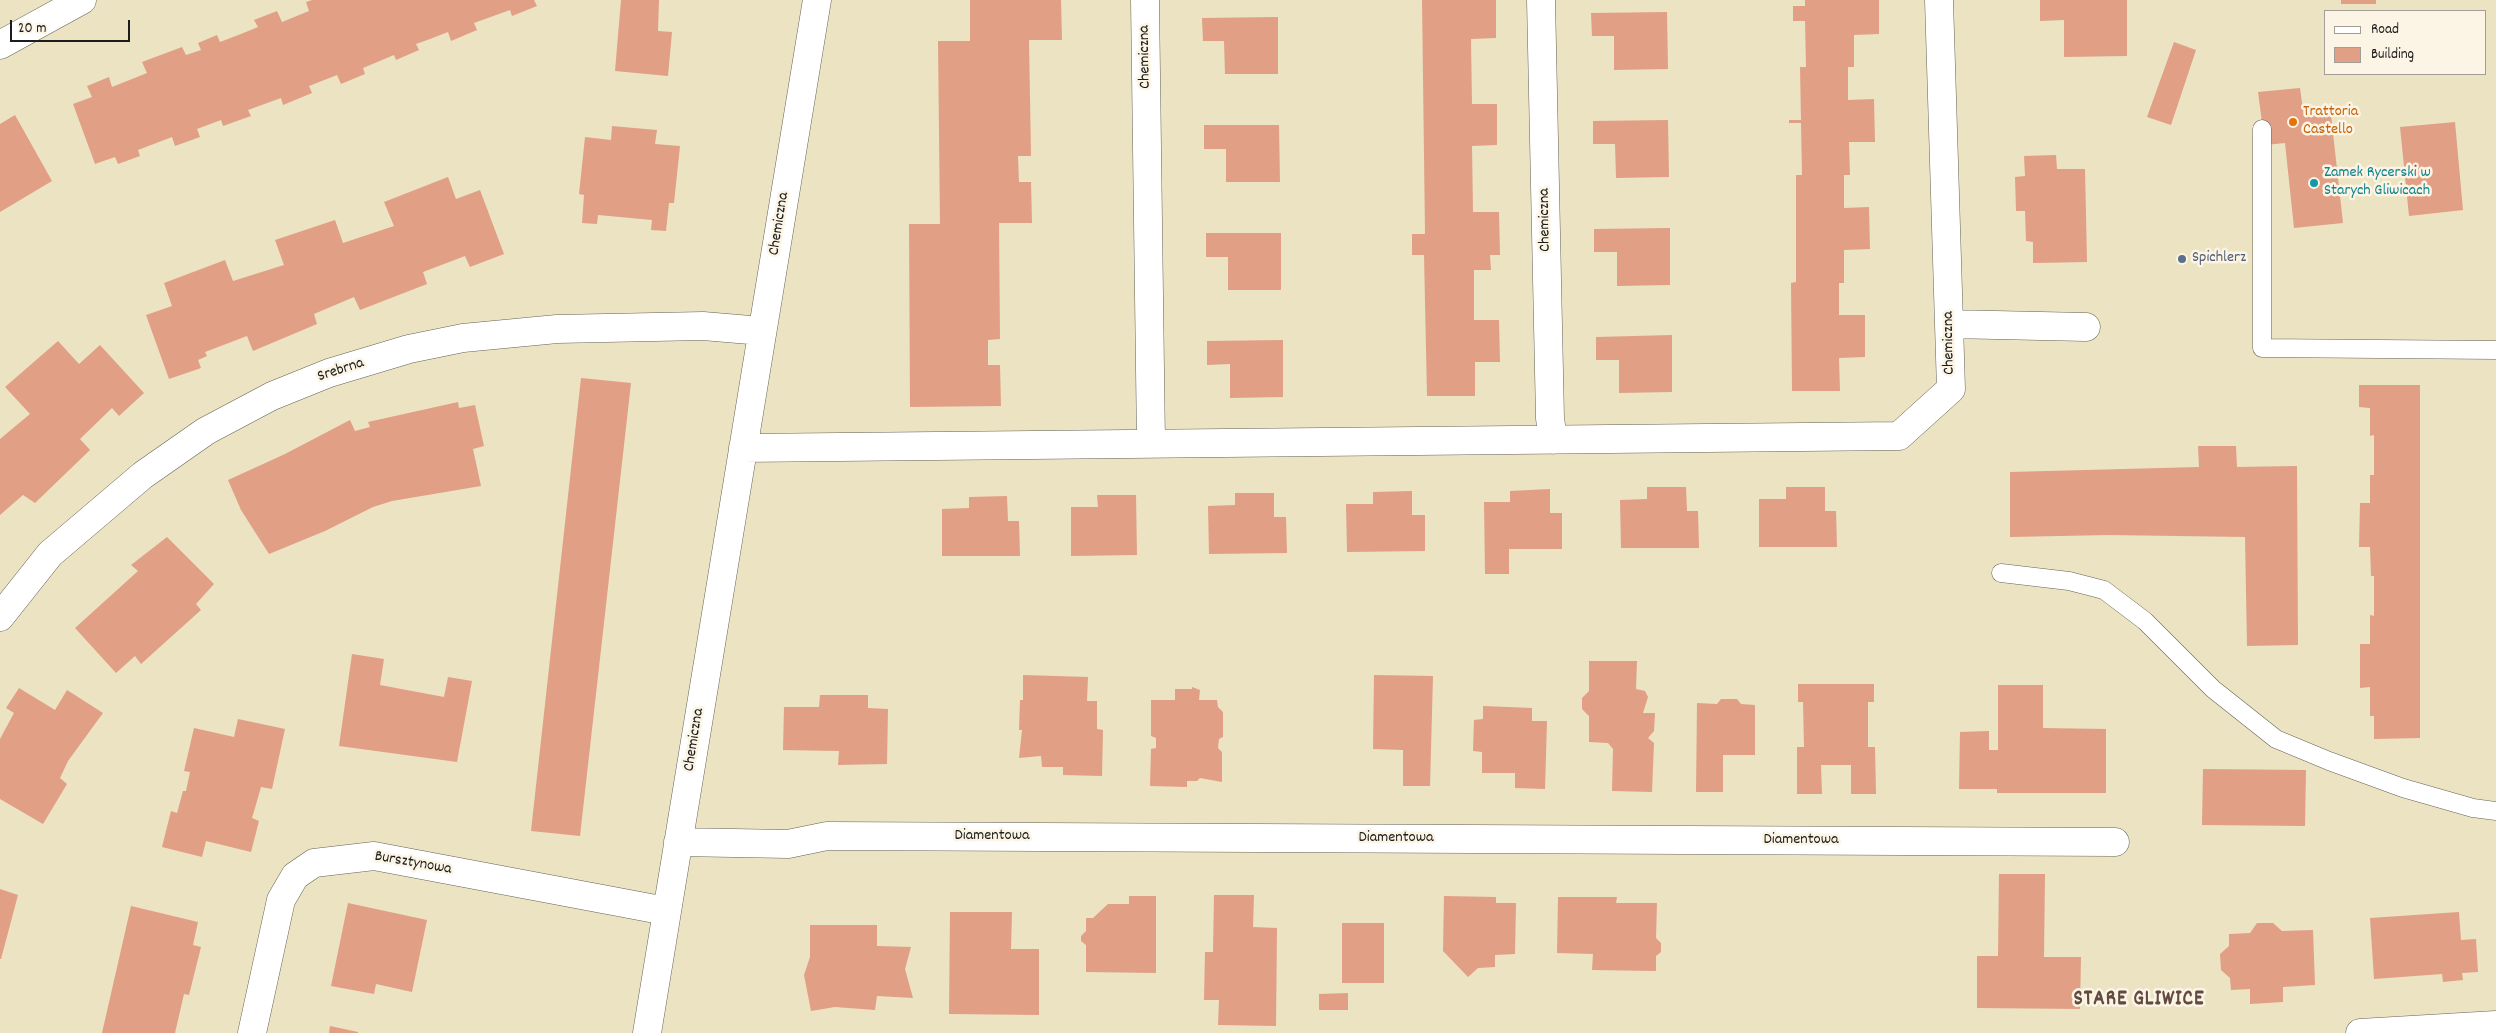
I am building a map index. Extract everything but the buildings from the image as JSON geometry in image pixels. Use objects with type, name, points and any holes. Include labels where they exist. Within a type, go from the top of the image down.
[{"type":"street","points":[[0,45],[82,0]]},
{"type":"street","name":"Chemiczna","points":[[647,1033],[817,0]]},
{"type":"street","name":"Chemiczna","points":[[1145,0],[1151,443]]},
{"type":"street","name":"Chemiczna","points":[[1541,0],[1550,418],[1553,440]]},
{"type":"street","name":"Chemiczna","points":[[743,448],[1899,436],[1951,389],[1939,0]]},
{"type":"street","points":[[1950,324],[2086,327]]},
{"type":"street","name":"Srebrna","points":[[0,617],[50,554],[142,475],[206,431],[272,396],[330,373],[409,350],[463,338],[577,329],[703,326],[762,331]]},
{"type":"street","name":"Diamentowa","points":[[678,842],[788,844],[827,836],[2115,842]]},
{"type":"street","name":"Bursztynowa","points":[[252,1033],[281,900],[295,876],[314,863],[374,856],[666,911]]},
{"type":"street","points":[[2360,1033],[2496,1025]]},
{"type":"lane","points":[[2262,129],[2262,348],[2496,350]]},
{"type":"lane","points":[[2001,573],[2069,581],[2104,590],[2145,621],[2213,689],[2276,739],[2403,788],[2473,808],[2496,811]]},
{"type":"place","name":"Trattoria Castello","points":[[2293,122]]},
{"type":"place","name":"Zamek Rycerski w Starych Gliwicach","points":[[2314,183]]},
{"type":"place","name":"Spichlerz","points":[[2182,259]]},
{"type":"district","name":"STARE GLIWICE","points":[[2139,1001]]}]
